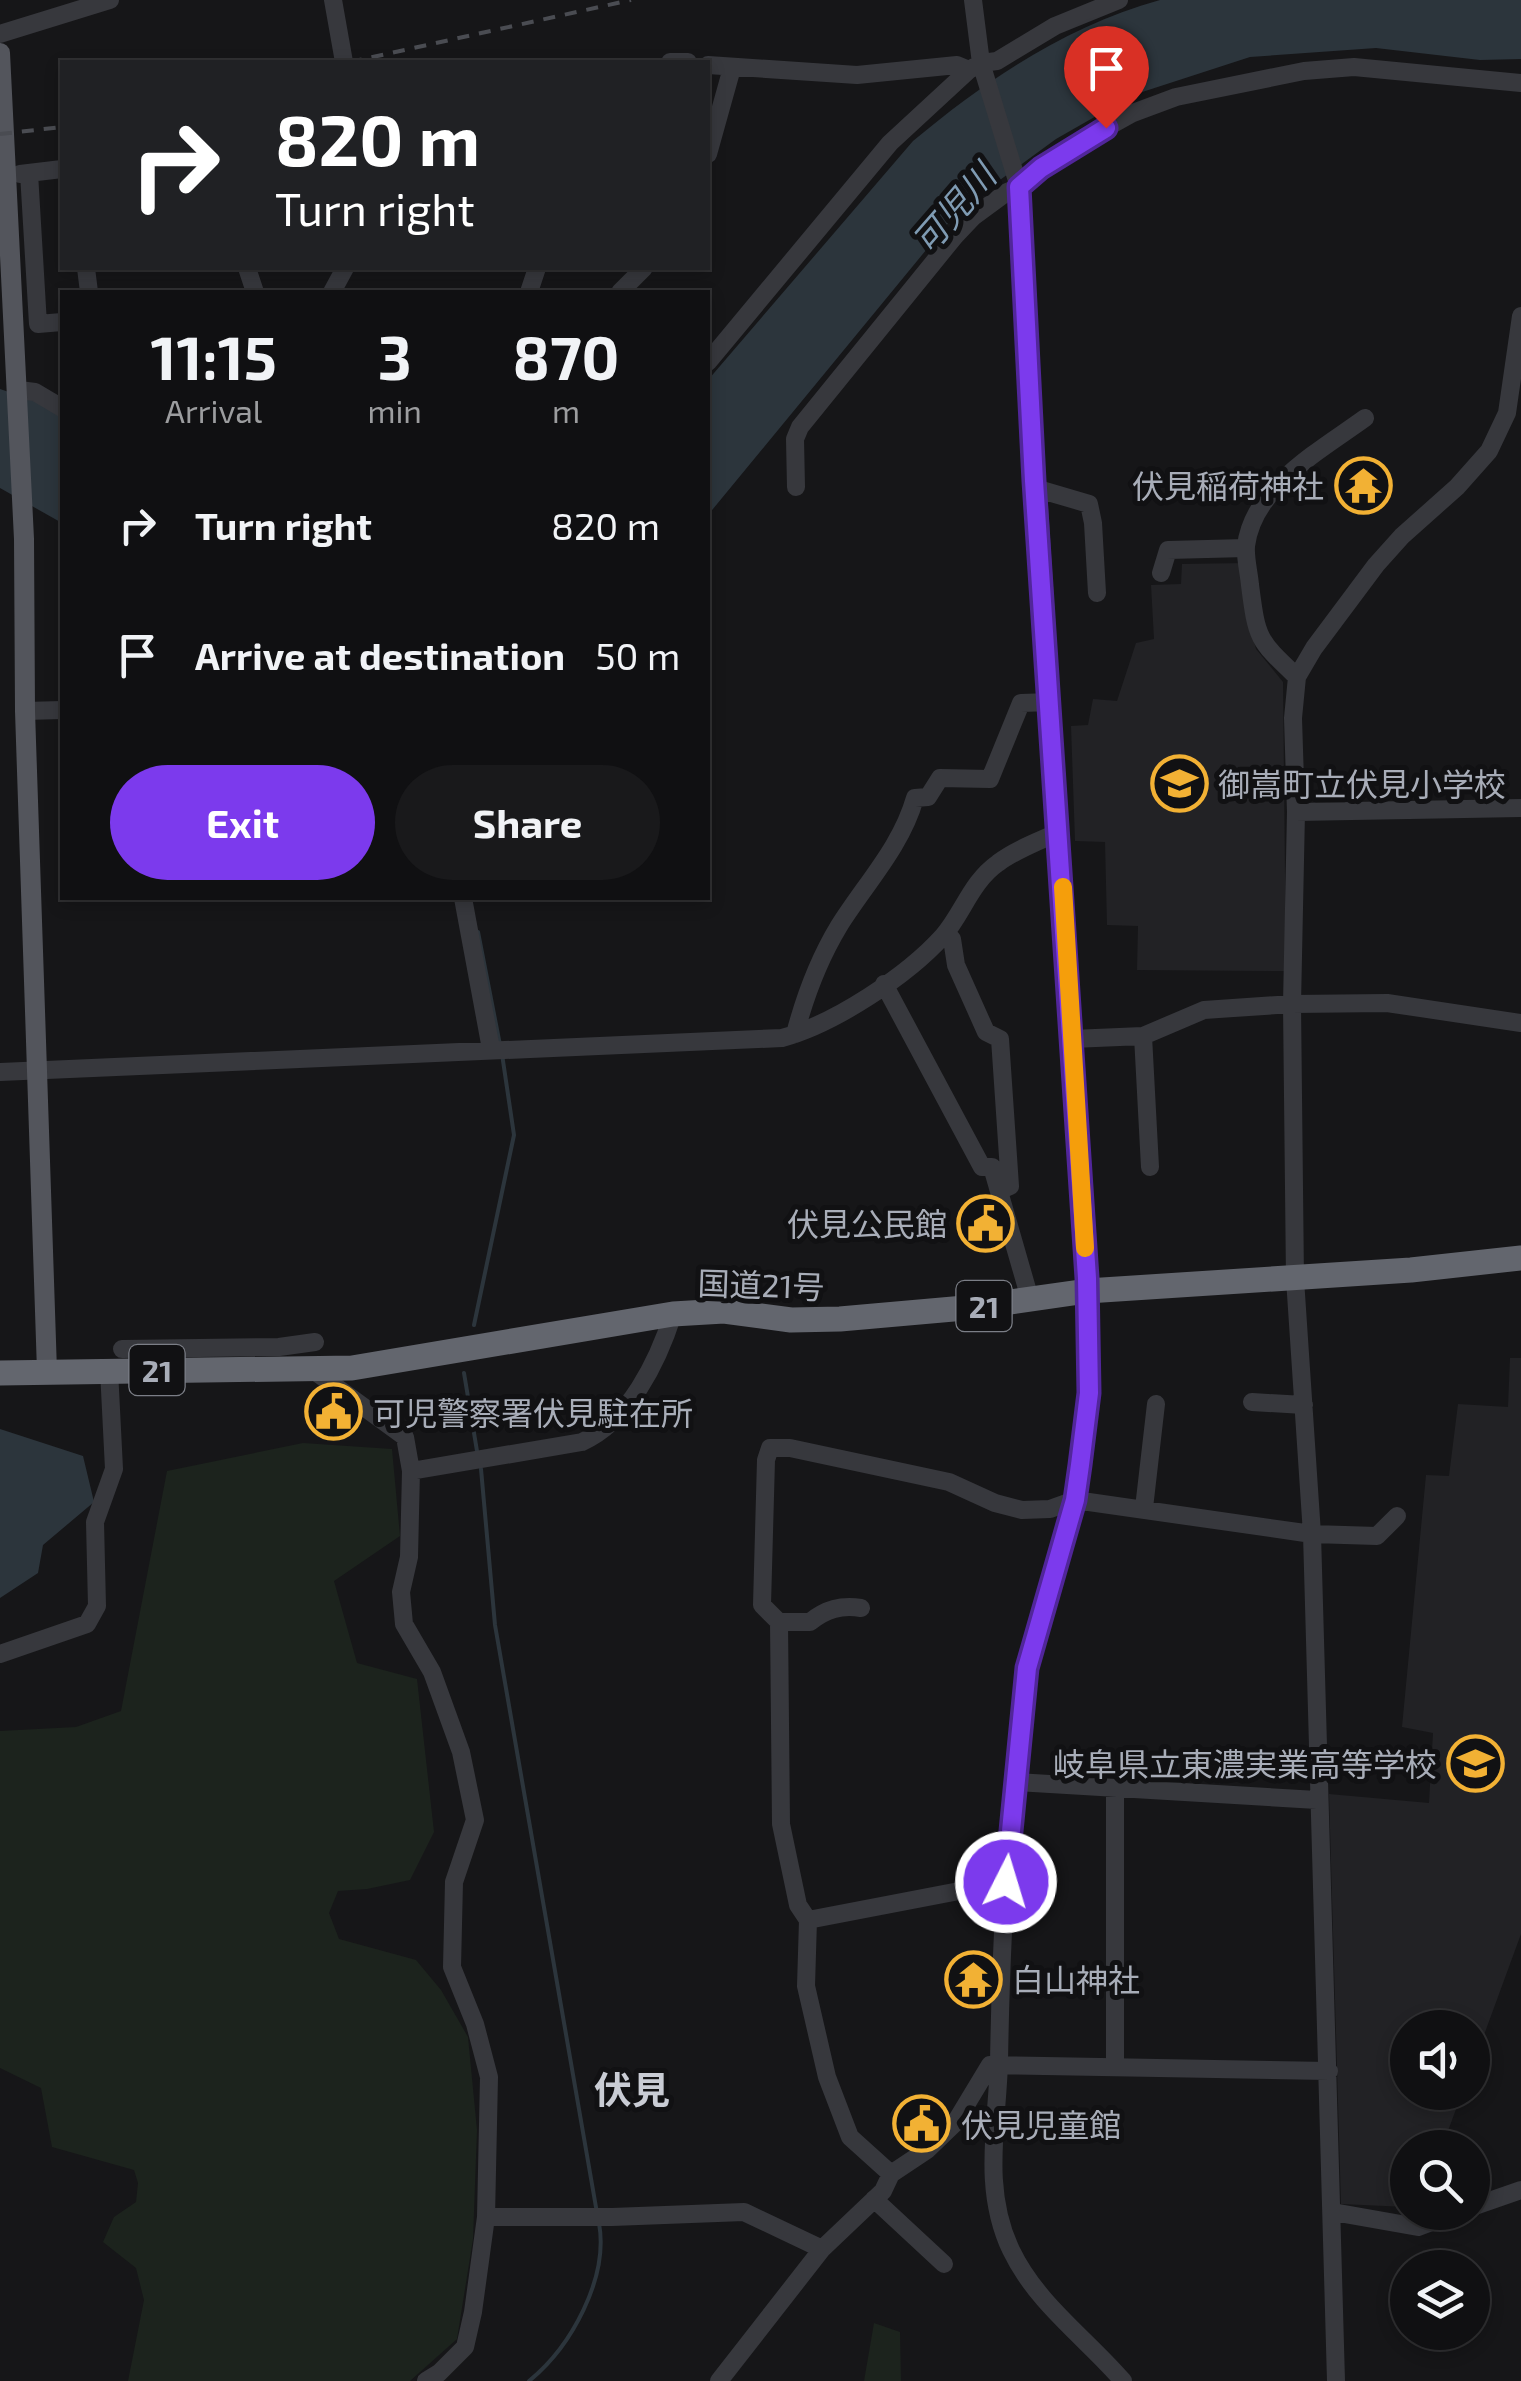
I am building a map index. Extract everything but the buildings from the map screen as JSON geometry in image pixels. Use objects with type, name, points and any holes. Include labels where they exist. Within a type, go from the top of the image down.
[{"type":"highway","name":"国道21号","points":[[0,1372],[46,1371],[116,1360],[313,1370],[392,1364],[672,1314],[724,1311],[790,1320],[840,1320],[976,1307],[1088,1290],[1296,1279],[1521,1258]]},
{"type":"main road","points":[[0,53],[9,368],[19,390],[24,711],[46,1371]]},
{"type":"street","points":[[0,34],[110,0]]},
{"type":"street","points":[[333,0],[344,60]]},
{"type":"street","points":[[973,0],[975,66],[1019,187],[1034,481],[1038,489],[1088,1290],[1089,1393],[1075,1500],[1027,1668],[1006,1882],[992,2164],[1001,2221],[1011,2250],[1041,2298],[1123,2381]]},
{"type":"street","points":[[710,65],[857,75],[957,64],[975,66],[997,62],[1055,26],[1119,0]]},
{"type":"street","points":[[710,357],[890,144],[975,66]]},
{"type":"street","points":[[710,147],[732,68]]},
{"type":"street","points":[[796,486],[795,439],[800,427],[955,236],[1006,192],[1132,112],[1214,87],[1304,70],[1354,68],[1521,83]]},
{"type":"street","points":[[4,177],[60,169]]},
{"type":"street","points":[[29,173],[38,324],[60,322]]},
{"type":"street","points":[[622,290],[642,270]]},
{"type":"street","points":[[1336,2381],[1312,1534],[1296,1279],[1293,718],[1297,677],[1314,648],[1376,565],[1402,536],[1457,488],[1489,451],[1507,412],[1521,317]]},
{"type":"street","points":[[19,390],[36,392],[60,407]]},
{"type":"street","points":[[1297,677],[1266,650],[1256,634],[1246,548],[1252,526],[1268,498],[1302,464],[1364,418]]},
{"type":"street","points":[[1038,489],[1089,504],[1096,593]]},
{"type":"street","points":[[1161,573],[1168,550],[1246,548]]},
{"type":"street","points":[[794,1034],[806,992],[838,928],[907,824],[915,798],[928,797],[940,778],[990,779],[1020,703],[1051,702]]},
{"type":"street","points":[[24,711],[60,710]]},
{"type":"street","points":[[1296,812],[1521,808]]},
{"type":"street","points":[[0,1072],[782,1038],[813,1029],[884,984],[946,933],[970,892],[999,861],[1059,832]]},
{"type":"street","points":[[463,900],[491,1049]]},
{"type":"street","points":[[946,933],[952,939],[956,964],[986,1032],[1000,1039],[1010,1186],[1001,1190]]},
{"type":"street","points":[[884,984],[982,1167],[992,1167],[1030,1299]]},
{"type":"street","points":[[1072,1039],[1142,1036],[1204,1010],[1292,1004],[1388,1004],[1521,1022]]},
{"type":"street","points":[[1142,1036],[1150,1167]]},
{"type":"street","points":[[411,1471],[582,1442],[594,1436],[632,1398],[650,1368],[672,1314]]},
{"type":"street","points":[[0,1654],[88,1624],[97,1606],[95,1522],[114,1469],[116,1360],[315,1342]]},
{"type":"street","points":[[313,1370],[404,1437],[411,1471],[409,1557],[401,1592],[404,1624],[432,1672],[455,1736],[475,1820],[454,1882],[452,1967],[475,2024],[489,2078],[486,2216],[474,2312],[465,2347],[426,2381]]},
{"type":"street","points":[[1252,1402],[1304,1404]]},
{"type":"street","points":[[1144,1508],[1156,1404]]},
{"type":"street","points":[[891,2174],[850,2137],[827,2077],[806,1986],[808,1920],[798,1905],[781,1824],[779,1622],[762,1605],[766,1460],[770,1448],[790,1448],[949,1482],[995,1503],[1022,1510],[1050,1509],[1075,1500],[1312,1534],[1376,1536],[1397,1516]]},
{"type":"street","points":[[779,1622],[810,1622],[820,1613],[844,1606],[861,1608]]},
{"type":"street","points":[[1016,1782],[1318,1800]]},
{"type":"street","points":[[1115,2065],[1116,1788]]},
{"type":"street","points":[[808,1920],[1006,1882]]},
{"type":"street","points":[[718,2381],[822,2250],[882,2192],[891,2174],[956,2123],[990,2065],[1329,2071]]},
{"type":"street","points":[[1490,2201],[1521,2190]]},
{"type":"street","points":[[874,2199],[944,2264]]},
{"type":"street","points":[[486,2216],[744,2212],[822,2250]]},
{"type":"street","points":[[1333,2212],[1390,2222]]},
{"type":"shaded area","name":"御嵩町立伏見小学校","points":[[1247,563],[1250,624],[1256,649],[1283,682],[1286,971],[1137,970],[1138,926],[1107,925],[1105,842],[1075,841],[1071,726],[1088,725],[1093,699],[1117,701],[1136,643],[1154,639],[1151,585],[1181,584],[1182,564]]},
{"type":"shaded area","name":"岐阜県立東濃実業高等学校","points":[[1510,1358],[1521,1358],[1521,1934],[1490,2019],[1490,2010],[1390,2010],[1390,2110],[1456,2110],[1448,2130],[1390,2130],[1390,2206],[1341,2204],[1329,1794],[1429,1803],[1433,1733],[1402,1727],[1426,1475],[1449,1476],[1458,1404],[1508,1407]]},
{"type":"shaded area","points":[[303,1443],[392,1449],[400,1536],[334,1581],[357,1663],[417,1679],[434,1832],[410,1880],[338,1891],[329,1913],[339,1939],[416,1960],[441,1990],[468,2037],[477,2130],[473,2239],[457,2339],[410,2381],[128,2381],[144,2300],[136,2268],[103,2242],[114,2217],[136,2202],[138,2183],[134,2170],[52,2147],[41,2088],[0,2068],[0,1731],[76,1727],[121,1711],[167,1471]]},
{"type":"shaded area","points":[[874,2323],[900,2332],[901,2381],[864,2381]]},
{"type":"water","name":"可児川","points":[[1160,0],[1521,0],[1521,59],[1480,60],[1376,48],[1250,57],[1133,95],[1056,139],[959,210],[710,513],[710,378],[913,141],[970,96],[1029,57],[1126,11]]},
{"type":"water","points":[[0,389],[44,404],[60,416],[60,522],[0,488]]},
{"type":"water","points":[[0,1429],[83,1456],[94,1502],[43,1545],[38,1573],[0,1598]]},
{"type":"waterway","points":[[478,932],[500,1045]]},
{"type":"waterway","points":[[474,1325],[514,1135],[502,1054]]},
{"type":"waterway","points":[[464,1373],[477,1451]]},
{"type":"waterway","points":[[481,1469],[495,1625],[597,2213]]},
{"type":"waterway","points":[[529,2381],[559,2350],[584,2310],[598,2266],[599,2223]]},
{"type":"railway","points":[[359,60],[631,0]]},
{"type":"railway","points":[[0,134],[60,127]]},
{"type":"slow traffic","points":[[1063,887],[1085,1248]]},
{"type":"place","name":"伏見稲荷神社","points":[[1363,485]]},
{"type":"place","name":"御嵩町立伏見小学校","points":[[1179,783]]},
{"type":"place","name":"伏見公民館","points":[[986,1223]]},
{"type":"place","name":"可児警察署伏見駐在所","points":[[334,1412]]},
{"type":"place","name":"岐阜県立東濃実業高等学校","points":[[1476,1763]]},
{"type":"place","name":"白山神社","points":[[973,1979]]},
{"type":"place","name":"伏見児童館","points":[[922,2124]]},
{"type":"district","name":"伏見","points":[[632,2089]]},
{"type":"route","points":[[1006,1882],[1027,1668],[1075,1500],[1089,1393],[1087,1278],[1038,489],[1034,481],[1019,187],[1041,168],[1106,128]]}]
